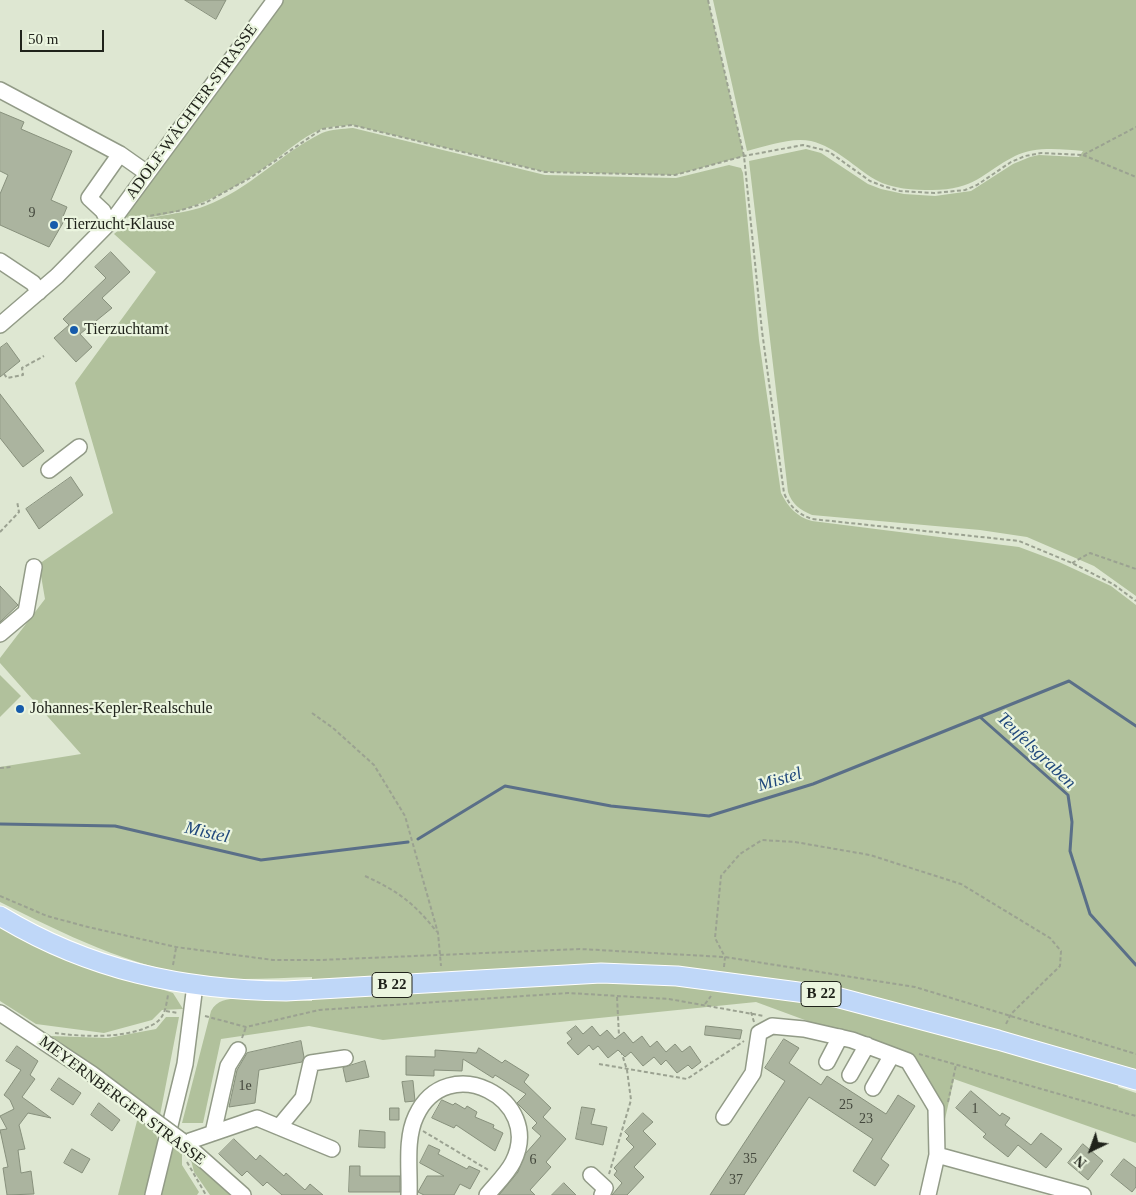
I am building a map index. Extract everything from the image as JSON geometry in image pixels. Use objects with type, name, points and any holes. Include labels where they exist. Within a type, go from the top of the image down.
[{"type":"main road","name":"B 22","points":[[0,916],[80,956],[170,982],[286,991],[601,973],[677,976],[767,986],[836,997],[998,1040],[1136,1080]]},
{"type":"street","name":"ADOLF-WÄCHTER-STRASSE","points":[[0,325],[39,292],[113,219],[275,0]]},
{"type":"street","points":[[0,90],[120,154],[147,173]]},
{"type":"street","points":[[113,219],[89,198],[120,154]]},
{"type":"street","points":[[0,261],[33,283],[39,292]]},
{"type":"street","points":[[49,470],[79,447]]},
{"type":"street","points":[[0,634],[26,612],[34,567]]},
{"type":"street","points":[[153,1195],[185,1064],[195,985]]},
{"type":"street","name":"MEYERNBERGER STRASSE","points":[[0,1013],[92,1074],[183,1142],[243,1195]]},
{"type":"street","points":[[724,1117],[753,1073],[759,1033],[772,1026],[804,1029],[840,1037],[908,1061],[936,1108],[937,1156],[928,1195]]},
{"type":"street","points":[[827,1062],[840,1037]]},
{"type":"street","points":[[850,1075],[866,1046]]},
{"type":"street","points":[[213,1133],[228,1066],[238,1050]]},
{"type":"street","points":[[873,1088],[892,1055]]},
{"type":"street","points":[[279,1127],[303,1098],[310,1062],[345,1058]]},
{"type":"street","points":[[409,1195],[410,1140],[416,1115],[430,1096],[447,1087],[468,1083],[480,1085],[492,1091],[503,1100],[515,1119],[518,1129],[517,1150],[512,1163],[487,1195]]},
{"type":"street","points":[[183,1142],[257,1118],[332,1149]]},
{"type":"street","points":[[937,1156],[1083,1195]]},
{"type":"street","points":[[591,1175],[604,1192]]},
{"type":"path","points":[[708,0],[744,156],[762,331],[784,493],[792,506],[798,512],[812,519],[1019,541],[1072,563],[1113,584],[1136,601]]},
{"type":"path","points":[[113,219],[131,219],[178,211],[205,203],[250,178],[322,130],[352,125],[544,172],[675,175],[744,156],[793,146],[816,146],[828,151],[870,181],[900,191],[934,193],[965,190],[977,185],[1011,162],[1041,152],[1083,155],[1136,177]]},
{"type":"path","points":[[1083,155],[1136,127]]},
{"type":"path","points":[[4,374],[7,378],[23,375],[22,368],[44,356]]},
{"type":"path","points":[[0,532],[19,512],[17,500]]},
{"type":"path","points":[[1072,563],[1090,553],[1136,569]]},
{"type":"path","points":[[312,713],[333,728],[374,765],[405,816],[438,934],[442,981]]},
{"type":"path","points":[[0,768],[11,766]]},
{"type":"path","points":[[726,957],[715,938],[721,876],[740,854],[762,840],[795,842],[870,855],[961,884],[1050,938],[1061,951],[1060,966],[1011,1014]]},
{"type":"path","points":[[365,876],[390,887],[416,907],[438,934]]},
{"type":"path","points":[[0,896],[47,916],[176,947],[173,966]]},
{"type":"path","points":[[50,1032],[104,1037],[154,1024],[166,1011],[169,993]]},
{"type":"path","points":[[214,1017],[246,1027],[319,1010],[568,993],[669,999],[769,1017]]},
{"type":"path","points":[[617,997],[619,1036]]},
{"type":"path","points":[[166,1011],[174,1012]]},
{"type":"path","points":[[599,1064],[687,1079],[745,1040],[759,1033]]},
{"type":"path","points":[[604,1192],[632,1100],[622,1054]]},
{"type":"path","points":[[919,1054],[1136,1116]]},
{"type":"path","points":[[413,1124],[501,1178]]},
{"type":"path","points":[[183,1142],[188,1165],[204,1194]]},
{"type":"green space","points":[[275,0],[708,0],[744,156],[675,175],[545,172],[352,125],[337,126],[322,129],[308,136],[252,176],[216,197],[176,212],[155,216],[135,218],[116,216]]},
{"type":"green space","points":[[713,0],[1136,0],[1136,596],[1094,566],[1027,537],[980,530],[812,515],[800,509],[794,503],[788,492],[749,161],[806,149],[821,153],[868,184],[881,189],[904,194],[935,196],[971,191],[1013,164],[1030,157],[1039,155],[1079,157],[1083,151],[1039,149],[1015,156],[968,184],[947,189],[918,190],[882,183],[829,148],[811,141],[787,141],[747,151]]},
{"type":"green space","points":[[353,128],[545,175],[676,178],[729,165],[741,168],[759,340],[781,493],[790,507],[797,514],[812,521],[1019,547],[1059,562],[1111,586],[1136,605],[1136,1069],[1125,1067],[1118,1087],[1136,1093],[1136,1143],[954,1079],[945,1119],[916,1061],[756,1002],[383,1040],[309,1026],[221,1039],[203,1123],[182,1123],[213,1007],[223,1001],[239,998],[312,1001],[312,977],[229,979],[202,977],[149,966],[98,948],[0,902],[0,767],[81,754],[0,663],[0,658],[45,599],[39,564],[113,513],[75,383],[156,272],[114,234],[133,223],[145,219],[194,210],[221,199],[251,181],[307,141],[322,133]]},
{"type":"green space","points":[[0,675],[21,696],[0,717]]},
{"type":"green space","points":[[0,923],[73,960],[173,993],[183,1009],[162,1010],[152,1020],[104,1033],[36,1024],[0,1001]]},
{"type":"green space","points":[[166,1017],[179,1017],[160,1115],[51,1036],[108,1038],[156,1029]]},
{"type":"green space","points":[[138,1117],[154,1127],[160,1148],[144,1195],[118,1195]]},
{"type":"green space","points":[[175,1141],[182,1146],[182,1165],[199,1192],[197,1195],[161,1195]]},
{"type":"green space","points":[[189,1152],[236,1195],[210,1195],[194,1172]]},
{"type":"building","points":[[185,0],[226,0],[216,19]]},
{"type":"building","points":[[0,112],[24,122],[21,129],[72,151],[51,200],[67,207],[62,219],[64,221],[49,247],[0,225],[0,194],[8,175],[0,171]]},
{"type":"building","name":"Tierzuchtamt","points":[[111,252],[130,272],[102,298],[112,308],[80,334],[92,347],[76,362],[54,338],[69,325],[63,319],[106,278],[95,267]]},
{"type":"building","points":[[7,343],[20,361],[0,377],[0,348]]},
{"type":"building","points":[[0,394],[44,451],[23,467],[0,438]]},
{"type":"building","points":[[71,477],[83,495],[39,529],[26,509]]},
{"type":"building","points":[[0,586],[18,605],[0,622]]},
{"type":"building","points":[[576,1026],[583,1034],[592,1026],[600,1036],[607,1030],[615,1039],[624,1032],[633,1043],[642,1036],[650,1047],[657,1041],[666,1052],[675,1044],[682,1052],[690,1046],[701,1062],[692,1069],[688,1065],[677,1073],[666,1060],[661,1065],[654,1057],[643,1066],[631,1052],[625,1057],[618,1050],[608,1058],[598,1046],[593,1050],[589,1045],[578,1055],[567,1043],[572,1039],[567,1033]]},
{"type":"building","points":[[706,1026],[742,1030],[740,1039],[705,1035]]},
{"type":"building","points":[[784,1039],[799,1048],[789,1063],[821,1085],[827,1076],[886,1114],[898,1095],[915,1106],[881,1159],[889,1165],[875,1186],[853,1171],[873,1139],[809,1097],[744,1195],[710,1195],[785,1081],[765,1068]]},
{"type":"building","points":[[301,1041],[304,1057],[302,1062],[259,1070],[255,1103],[229,1107],[237,1070],[247,1053]]},
{"type":"building","points":[[17,1046],[38,1061],[30,1075],[35,1079],[22,1097],[51,1118],[28,1113],[19,1125],[25,1149],[18,1150],[21,1173],[31,1171],[34,1194],[7,1195],[3,1168],[8,1167],[0,1130],[7,1129],[0,1116],[14,1109],[10,1100],[4,1095],[21,1070],[6,1061]]},
{"type":"building","points":[[479,1048],[502,1063],[505,1060],[529,1075],[524,1082],[551,1108],[543,1117],[566,1139],[546,1162],[551,1167],[530,1190],[535,1195],[499,1195],[518,1172],[525,1154],[541,1136],[532,1128],[537,1123],[517,1103],[526,1094],[495,1075],[493,1078],[463,1059],[462,1071],[434,1070],[434,1076],[406,1075],[406,1056],[435,1057],[435,1050],[476,1053]]},
{"type":"building","points":[[365,1061],[369,1077],[346,1082],[343,1068]]},
{"type":"building","points":[[59,1078],[81,1093],[73,1105],[51,1090]]},
{"type":"building","points":[[413,1081],[415,1101],[405,1102],[402,1082]]},
{"type":"building","points":[[971,1091],[1000,1116],[1002,1113],[1010,1118],[1005,1125],[1031,1145],[1041,1133],[1062,1149],[1046,1168],[1018,1145],[1008,1157],[983,1137],[986,1134],[956,1108]]},
{"type":"building","points":[[442,1100],[453,1105],[455,1103],[465,1109],[467,1106],[477,1112],[475,1117],[494,1125],[493,1128],[503,1133],[495,1151],[456,1125],[454,1128],[432,1118]]},
{"type":"building","points":[[99,1103],[120,1120],[112,1131],[91,1115]]},
{"type":"building","points":[[582,1107],[595,1109],[591,1124],[607,1127],[603,1145],[576,1139]]},
{"type":"building","points":[[390,1108],[399,1108],[399,1120],[390,1120]]},
{"type":"building","points":[[643,1113],[653,1122],[643,1131],[656,1144],[634,1167],[644,1177],[627,1195],[612,1195],[622,1183],[614,1175],[617,1171],[614,1168],[634,1147],[626,1139],[629,1136],[625,1132]]},
{"type":"building","points":[[360,1130],[385,1132],[385,1148],[359,1147]]},
{"type":"building","points":[[234,1139],[256,1160],[260,1155],[284,1176],[286,1173],[305,1190],[310,1184],[323,1195],[282,1195],[267,1182],[263,1186],[247,1171],[242,1176],[219,1154]]},
{"type":"building","points":[[1083,1144],[1103,1161],[1088,1180],[1068,1163]]},
{"type":"building","points":[[429,1145],[440,1150],[438,1154],[467,1169],[469,1166],[480,1171],[470,1189],[460,1184],[454,1195],[424,1195],[418,1192],[427,1176],[444,1176],[420,1163]]},
{"type":"building","points":[[72,1149],[90,1159],[82,1173],[64,1163]]},
{"type":"building","points":[[1124,1159],[1136,1168],[1136,1187],[1132,1192],[1111,1175]]},
{"type":"building","points":[[350,1166],[360,1166],[360,1176],[400,1176],[400,1192],[349,1192]]},
{"type":"building","points":[[564,1183],[576,1195],[552,1195]]},
{"type":"waterway","name":"Mistel","points":[[418,839],[505,786],[611,806],[709,816],[813,784],[1069,681],[1136,726]]},
{"type":"waterway","name":"Teufelsgraben","points":[[980,717],[1068,795],[1072,822],[1070,851],[1090,914],[1136,965]]},
{"type":"waterway","name":"Mistel","points":[[0,824],[115,826],[261,860],[408,842]]},
{"type":"place","name":"Tierzucht-Klause","points":[[54,225]]},
{"type":"place","name":"Tierzuchtamt","points":[[74,330]]},
{"type":"place","name":"Johannes-Kepler-Realschule","points":[[20,709]]}]
